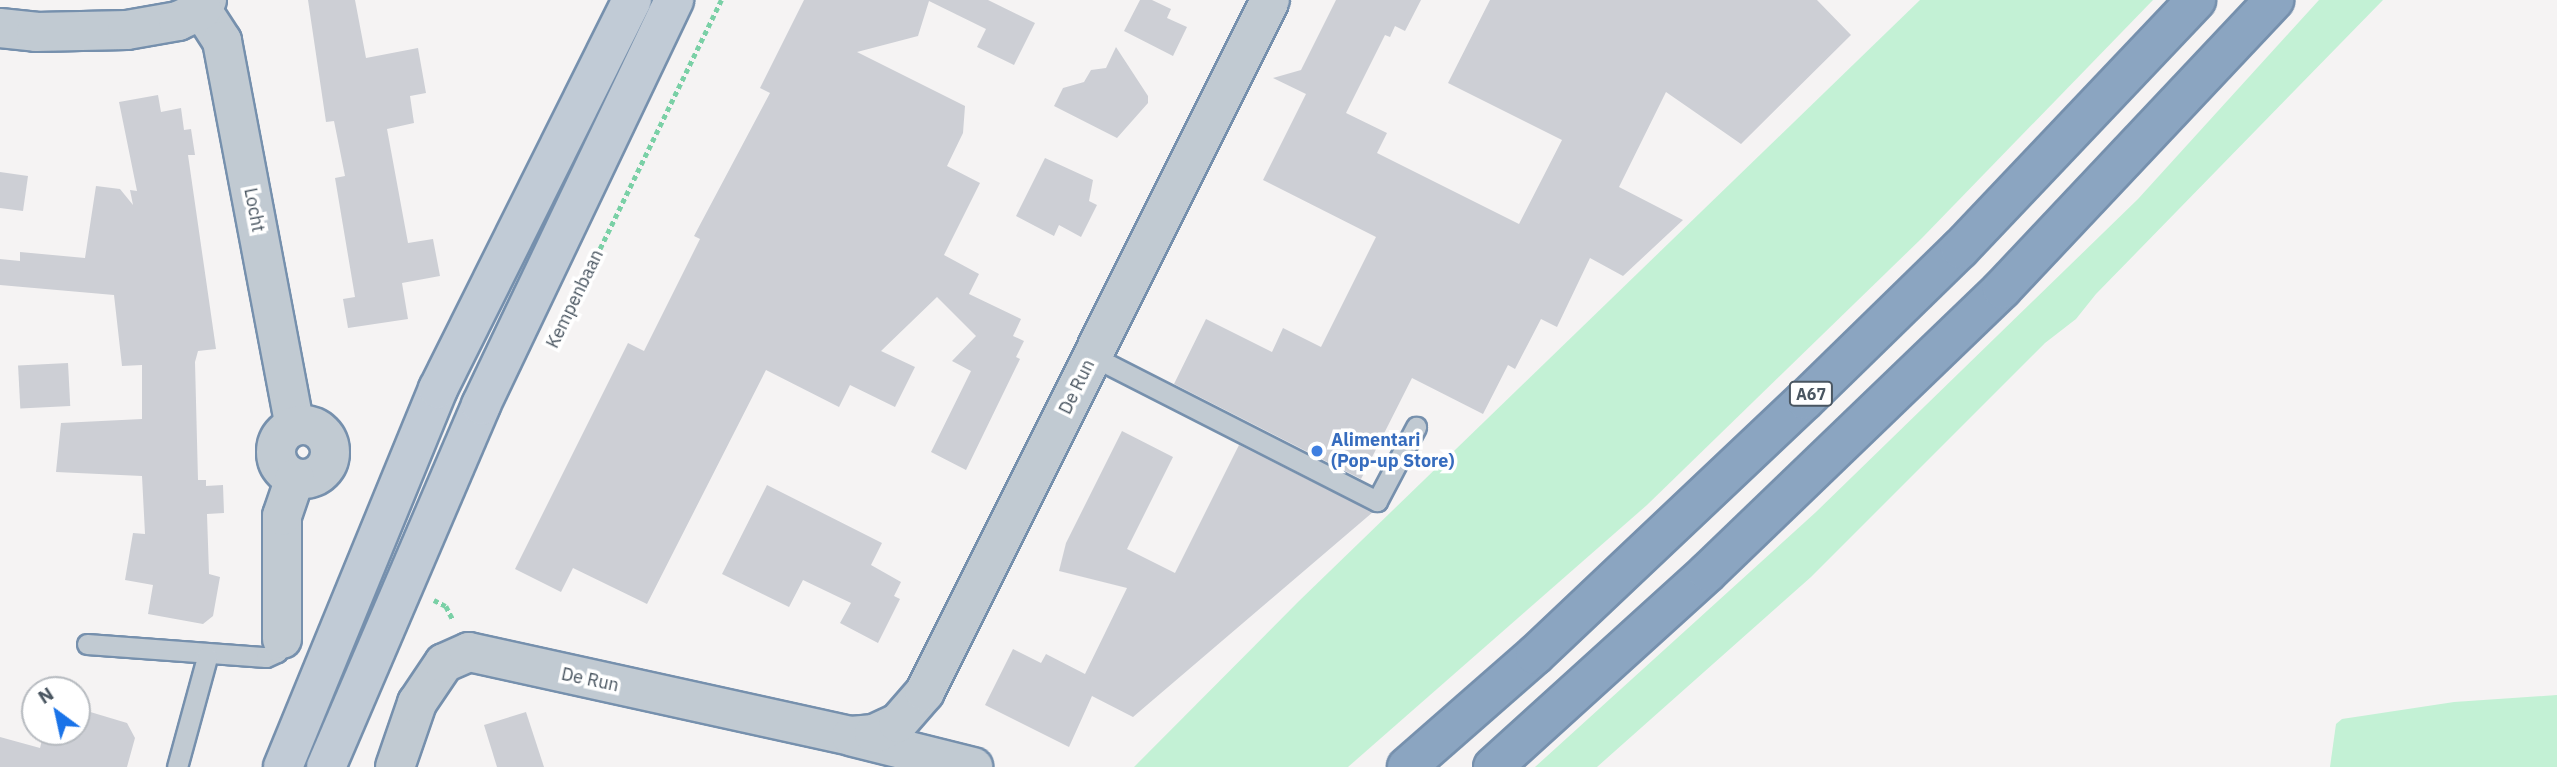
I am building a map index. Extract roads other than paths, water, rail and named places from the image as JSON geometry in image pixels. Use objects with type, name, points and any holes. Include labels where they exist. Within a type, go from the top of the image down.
[{"type":"highway","name":"A67","points":[[1407,767],[1535,655],[1805,400],[1959,249],[2196,0]]},
{"type":"highway","points":[[1493,767],[1708,572],[2002,289],[2274,0]]},
{"type":"main road","points":[[283,767],[438,388],[632,0]]},
{"type":"main road","points":[[326,767],[432,515],[674,0]]},
{"type":"street","name":"De Run","points":[[850,736],[874,734],[898,723],[925,692],[1269,0]]},
{"type":"street","points":[[0,28],[36,32],[127,30],[178,21],[205,5]]},
{"type":"street","name":"Locht","points":[[205,5],[222,41],[295,426],[281,436],[275,452],[281,468],[295,478],[282,516],[282,639]]},
{"type":"street","name":"De Run","points":[[395,767],[417,703],[444,663],[469,652],[850,736],[973,767]]},
{"type":"lane","points":[[1092,356],[1377,501],[1416,427]]},
{"type":"lane","points":[[87,644],[207,657],[266,657],[276,652],[282,639]]},
{"type":"lane","points":[[177,767],[207,657]]},
{"type":"place","name":"Alimentari (Pop-up Store)","points":[[1317,451]]}]
